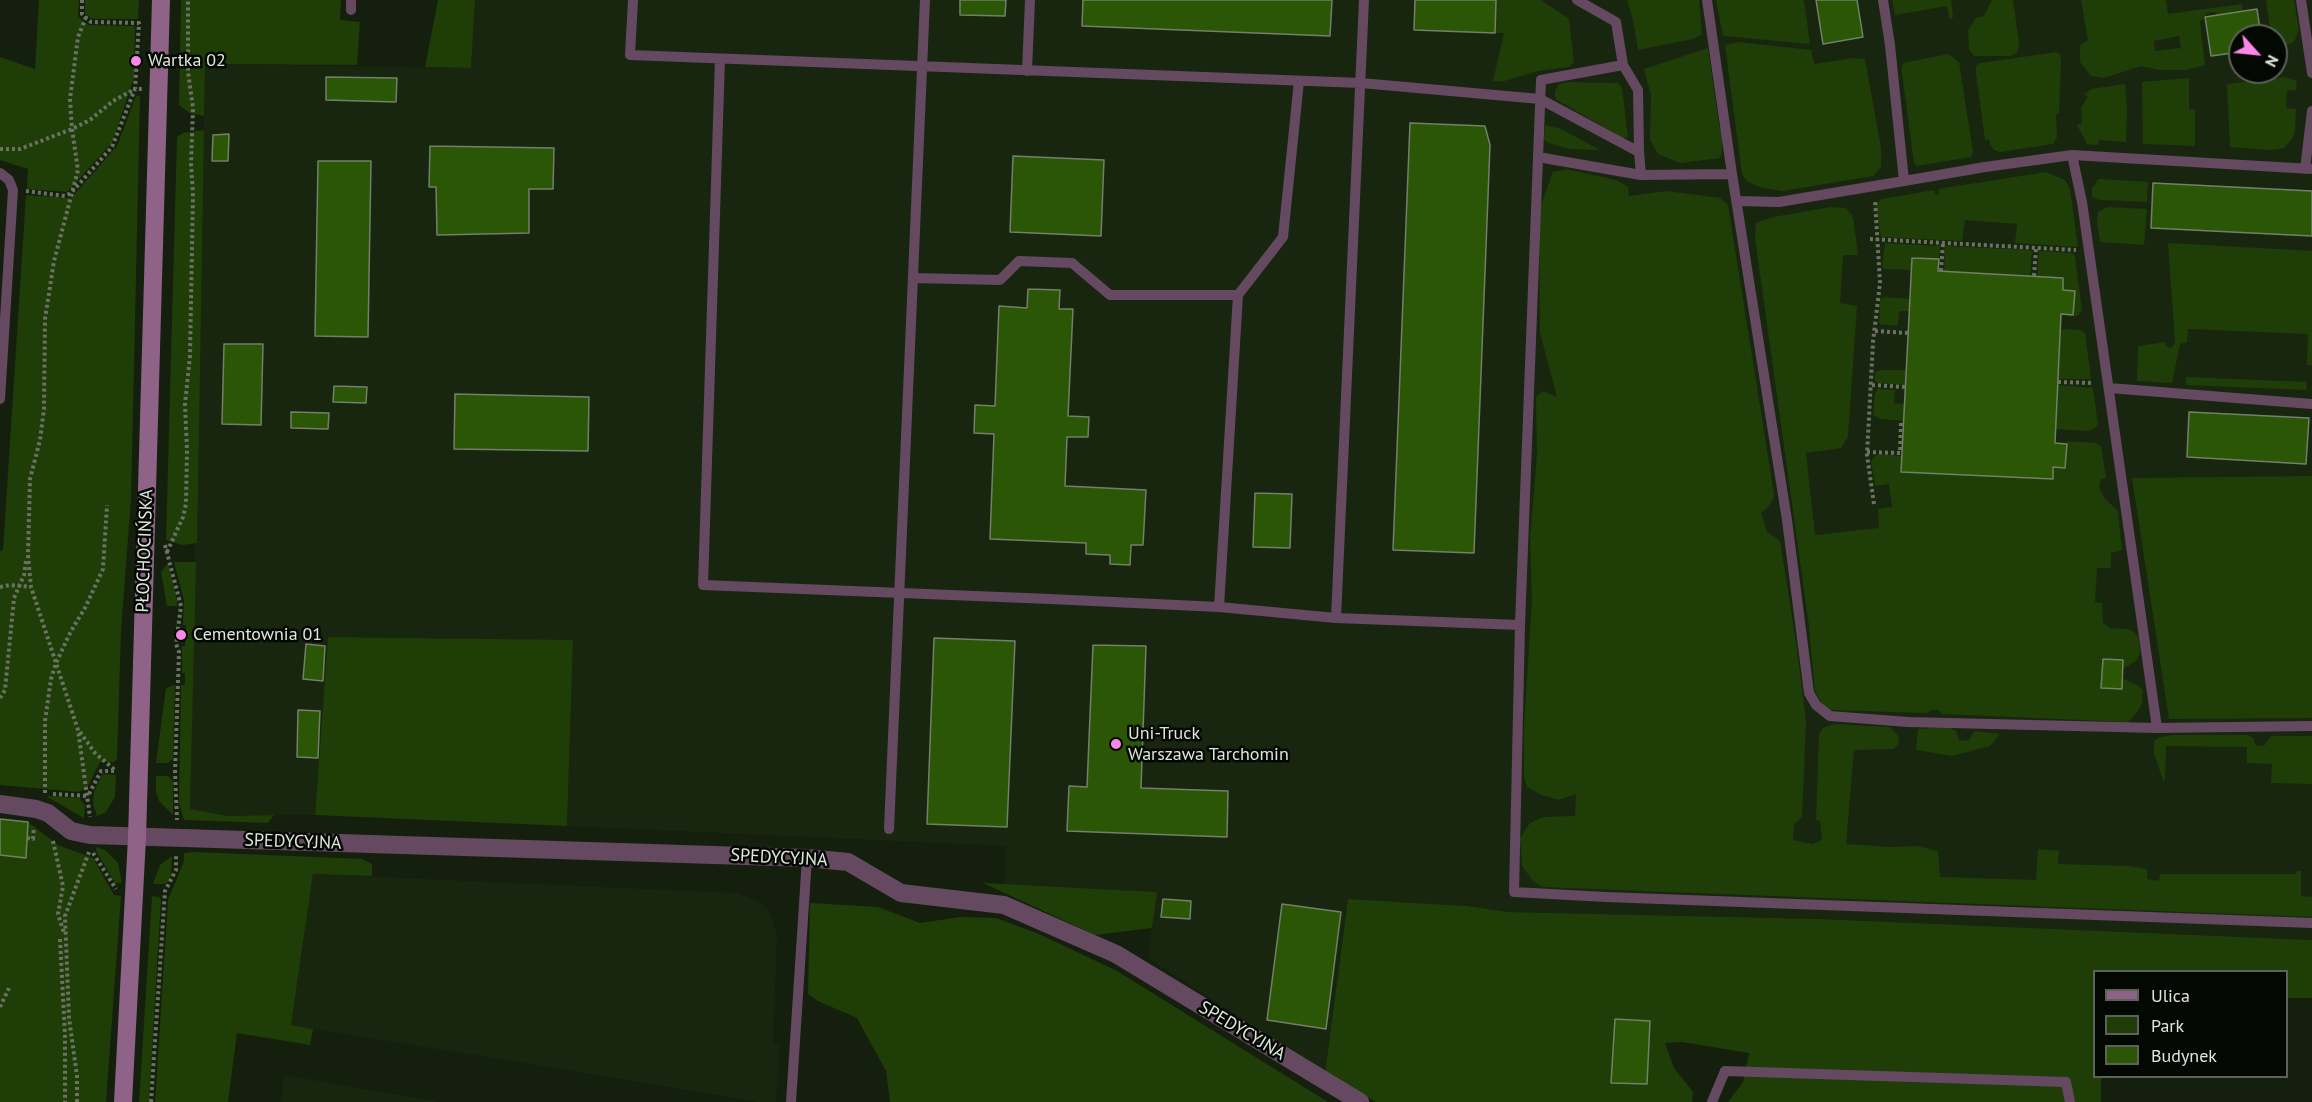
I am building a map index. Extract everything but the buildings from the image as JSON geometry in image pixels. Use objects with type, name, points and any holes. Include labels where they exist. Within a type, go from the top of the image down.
[{"type":"main road","name":"PŁOCHOCIŃSKA","points":[[123,1102],[137,838],[162,0]]},
{"type":"street","name":"SPEDYCYJNA","points":[[0,804],[23,806],[48,813],[63,827],[78,834],[137,838],[807,858],[848,862],[901,893],[1004,905],[1116,954],[1360,1102]]},
{"type":"lane","points":[[633,0],[630,56],[1361,83],[1540,99],[1639,152]]},
{"type":"lane","points":[[889,829],[925,0]]},
{"type":"lane","points":[[1027,71],[1030,0]]},
{"type":"lane","points":[[1336,618],[1364,0]]},
{"type":"lane","points":[[1577,0],[1616,22],[1623,64],[1638,90],[1641,175]]},
{"type":"lane","points":[[1707,0],[1787,520],[1809,693],[1816,705],[1830,716],[1908,722],[2157,728],[2312,726]]},
{"type":"lane","points":[[1883,0],[1904,181]]},
{"type":"lane","points":[[2301,0],[2312,73]]},
{"type":"lane","points":[[720,59],[703,585],[1219,607],[1336,618],[1520,625]]},
{"type":"lane","points":[[1623,64],[1541,80],[1520,625],[1514,891],[1606,897],[2312,923]]},
{"type":"lane","points":[[1219,607],[1238,296],[1283,237],[1299,81]]},
{"type":"lane","points":[[1737,201],[1779,202],[1874,184],[2072,156],[2308,169],[2312,111]]},
{"type":"lane","points":[[2072,156],[2082,202],[2157,728]]},
{"type":"lane","points":[[1538,157],[1641,175],[1732,174]]},
{"type":"lane","points":[[0,173],[9,180],[13,190],[0,399]]},
{"type":"lane","points":[[913,278],[1000,280],[1019,261],[1072,263],[1110,295],[1238,296]]},
{"type":"lane","points":[[2109,388],[2312,404]]},
{"type":"lane","points":[[791,1102],[807,858]]},
{"type":"lane","points":[[1712,1102],[1725,1071],[2066,1082],[2070,1102]]},
{"type":"path","points":[[82,0],[82,14],[92,22],[139,23]]},
{"type":"path","points":[[167,552],[183,517],[186,504],[185,404],[190,344],[193,193],[191,165],[193,108],[188,72],[188,0]]},
{"type":"path","points":[[86,17],[78,37],[70,99],[78,170],[54,261],[45,319],[44,409],[40,440],[30,479],[27,555],[31,587],[78,730],[90,818]]},
{"type":"path","points":[[0,149],[20,149],[72,129],[90,120],[113,101],[135,89],[112,147],[71,193],[65,196],[25,191]]},
{"type":"path","points":[[1874,184],[1880,283],[1867,452],[1874,504]]},
{"type":"path","points":[[1870,239],[2089,251]]},
{"type":"path","points":[[1941,272],[1943,243]]},
{"type":"path","points":[[2034,276],[2036,248]]},
{"type":"path","points":[[1875,331],[1908,333]]},
{"type":"path","points":[[2058,382],[2097,384]]},
{"type":"path","points":[[1872,385],[1905,387]]},
{"type":"path","points":[[1867,452],[1900,453],[1901,423]]},
{"type":"path","points":[[45,793],[45,721],[56,663],[103,569],[107,505]]},
{"type":"path","points":[[0,698],[5,690],[15,598],[27,555]]},
{"type":"path","points":[[0,587],[6,585],[31,587]]},
{"type":"path","points":[[78,730],[95,753],[116,771],[101,771],[88,796]]},
{"type":"path","points":[[27,838],[33,838],[34,826]]},
{"type":"path","points":[[52,836],[63,886],[58,914],[66,940]]},
{"type":"path","points":[[77,1102],[77,1076],[69,1018],[65,916],[89,851],[116,889],[121,889]]},
{"type":"path","points":[[151,1102],[165,891],[176,870],[177,856]]},
{"type":"path","points":[[60,939],[65,1035],[65,1102]]},
{"type":"path","points":[[0,1007],[9,988]]},
{"type":"shaded area","points":[[475,0],[2312,0],[2312,940],[1820,919],[1508,912],[1467,906],[1348,899],[1325,1073],[1148,958],[1156,892],[1004,884],[1006,846],[567,826],[573,641],[328,637],[315,815],[228,816],[190,809],[205,64],[471,68]]},
{"type":"shaded area","points":[[313,874],[736,893],[762,903],[771,915],[777,936],[773,1044],[780,1046],[776,1102],[759,1102],[291,1025]]},
{"type":"shaded area","points":[[284,1075],[440,1102],[281,1102]]},
{"type":"green space","points":[[39,0],[79,0],[78,17],[89,25],[135,26],[134,78],[112,143],[67,192],[27,189],[28,169],[0,160],[0,57],[35,69]]},
{"type":"green space","points":[[85,0],[139,0],[138,19],[92,19],[85,13]]},
{"type":"green space","points":[[181,0],[341,0],[340,20],[360,22],[357,65],[205,64],[204,116],[190,113],[179,105]]},
{"type":"green space","points":[[438,0],[475,0],[471,68],[425,67]]},
{"type":"green space","points":[[1496,0],[1541,0],[1569,19],[1574,62],[1569,67],[1538,71],[1501,82],[1493,81],[1504,33],[1495,33]]},
{"type":"green space","points":[[1627,0],[1699,0],[1702,34],[1693,39],[1638,50]]},
{"type":"green space","points":[[1716,0],[1804,0],[1810,44],[1723,36]]},
{"type":"green space","points":[[1892,0],[1951,0],[1953,17],[1950,20],[1947,6],[1895,15]]},
{"type":"green space","points":[[1992,0],[2013,0],[2019,43],[2017,53],[2010,56],[1974,56],[1969,49],[1968,30],[1976,18],[1984,16]]},
{"type":"green space","points":[[2081,0],[2166,0],[2168,14],[2242,4],[2243,12],[2217,16],[2216,12],[2207,13],[2200,22],[2205,65],[2186,70],[2160,70],[2141,66],[2104,78],[2091,76],[2080,62],[2080,46],[2088,40]],"holes":[[[2179,36],[2181,48],[2155,51],[2154,41]]]},
{"type":"green space","points":[[2266,0],[2294,0],[2299,30],[2294,42],[2288,45],[2288,24],[2269,24]]},
{"type":"green space","points":[[1738,42],[1811,50],[1814,64],[1854,58],[1865,59],[1881,148],[1881,167],[1873,176],[1783,191],[1759,187],[1747,181],[1742,174],[1725,45]]},
{"type":"green space","points":[[1708,48],[1719,125],[1723,137],[1722,150],[1720,158],[1680,163],[1658,154],[1650,140],[1651,95],[1644,69]]},
{"type":"green space","points":[[2057,52],[2061,62],[2059,114],[2056,114],[2057,137],[2053,144],[2000,152],[1994,150],[1989,140],[1985,140],[1976,66],[1980,63]]},
{"type":"green space","points":[[1948,54],[1959,62],[1973,152],[1971,157],[1917,166],[1914,163],[1901,66],[1904,63]]},
{"type":"green space","points":[[2189,78],[2189,109],[2195,109],[2195,146],[2143,144],[2142,82]]},
{"type":"green space","points":[[2288,78],[2297,81],[2296,90],[2287,91],[2286,108],[2296,109],[2295,132],[2284,148],[2271,150],[2230,147],[2227,84],[2288,84]]},
{"type":"green space","points":[[1566,82],[1618,83],[1622,88],[1628,137],[1623,138],[1557,100],[1555,91],[1559,84]]},
{"type":"green space","points":[[2125,84],[2126,142],[2099,140],[2098,145],[2087,144],[2077,125],[2082,123],[2081,108],[2088,96],[2084,95],[2091,89]]},
{"type":"green space","points":[[136,96],[140,96],[131,500],[121,630],[117,759],[114,762],[100,762],[87,788],[79,792],[0,785],[0,551],[3,550],[26,195],[71,198],[117,146]]},
{"type":"green space","points":[[1545,125],[1561,129],[1600,150],[1569,149],[1549,143],[1544,140]]},
{"type":"green space","points":[[204,130],[197,543],[182,545],[166,540],[177,137],[183,133]]},
{"type":"green space","points":[[1566,169],[1616,180],[1628,187],[1629,196],[1667,191],[1720,198],[1728,205],[1774,494],[1768,507],[1761,513],[1767,532],[1780,541],[1806,722],[1802,817],[1794,824],[1793,840],[1812,844],[1822,840],[1820,821],[1816,820],[1819,734],[1823,728],[1834,724],[1890,727],[1899,737],[1898,745],[1893,749],[1854,750],[1846,844],[1916,846],[1938,851],[1940,877],[2036,880],[2038,849],[2059,851],[2058,864],[2130,866],[2147,869],[2147,879],[2159,881],[2160,874],[2296,874],[2297,871],[2301,871],[2301,896],[2312,897],[2312,917],[1542,887],[1533,881],[1522,866],[1520,838],[1530,823],[1543,817],[1575,816],[1576,794],[1559,800],[1542,795],[1527,787],[1524,776],[1524,727],[1532,601],[1530,539],[1537,454],[1536,397],[1543,391],[1557,397],[1540,333],[1539,211],[1553,172]]},
{"type":"green space","points":[[2046,172],[2065,180],[2070,189],[2078,247],[2015,243],[2017,224],[1965,220],[1962,241],[1881,237],[1875,204],[1882,199],[1934,190],[1935,194],[1939,194],[1938,189]]},
{"type":"green space","points":[[2099,179],[2148,182],[2147,202],[2100,200],[2092,197],[2092,188]]},
{"type":"green space","points":[[1831,207],[1845,208],[1852,215],[1858,255],[1843,255],[1840,303],[1857,306],[1848,436],[1841,448],[1806,453],[1815,535],[1879,528],[1878,509],[1892,507],[1889,484],[1875,486],[1871,461],[1879,454],[1902,456],[1901,472],[2052,479],[2053,467],[2065,468],[2067,441],[2095,443],[2101,446],[2106,478],[2101,479],[2099,487],[2104,498],[2118,511],[2122,550],[2111,553],[2111,568],[2097,568],[2095,602],[2102,603],[2103,623],[2110,628],[2128,629],[2134,632],[2138,637],[2140,651],[2136,661],[2123,669],[2123,660],[2103,659],[2101,688],[2122,689],[2122,678],[2143,690],[2142,704],[2128,722],[1942,714],[1938,710],[1931,710],[1927,713],[1831,710],[1819,699],[1815,691],[1809,626],[1755,238],[1756,223],[1773,217]]},
{"type":"green space","points":[[2108,207],[2147,209],[2144,245],[2100,242],[2098,212]]},
{"type":"green space","points":[[1885,243],[1940,246],[1939,259],[1912,270],[1885,269],[1882,267]]},
{"type":"green space","points":[[2168,243],[2312,251],[2312,365],[2307,365],[2308,334],[2188,329],[2187,342],[2180,344],[2172,383],[2137,381],[2138,346],[2165,342],[2167,347],[2171,348],[2175,343]]},
{"type":"green space","points":[[1945,246],[2030,250],[2032,252],[2030,276],[1944,272]]},
{"type":"green space","points":[[2039,251],[2073,253],[2075,256],[2082,311],[2077,316],[2073,316],[2075,291],[2063,290],[2063,278],[2037,277]]},
{"type":"green space","points":[[1884,297],[1910,299],[1909,311],[1899,311],[1896,326],[1879,324],[1880,299]]},
{"type":"green space","points":[[2061,329],[2080,330],[2085,333],[2091,379],[2058,379]]},
{"type":"green space","points":[[1880,370],[1906,370],[1906,385],[1875,381],[1875,373]]},
{"type":"green space","points":[[2186,377],[2307,382],[2306,390],[2186,385]]},
{"type":"green space","points":[[2058,385],[2093,388],[2098,424],[2096,427],[2089,431],[2055,429]]},
{"type":"green space","points":[[1878,389],[1895,390],[1894,403],[1905,404],[1904,421],[1881,419],[1873,415],[1875,393]]},
{"type":"green space","points":[[2312,476],[2312,718],[2169,719],[2132,478]]},
{"type":"green space","points":[[174,562],[196,562],[190,809],[228,816],[274,815],[268,823],[184,820],[179,803],[181,685],[185,685],[185,673],[182,673],[182,646],[185,646],[186,625],[183,625],[184,600]]},
{"type":"green space","points":[[168,563],[177,606],[167,606],[161,572]]},
{"type":"green space","points":[[328,637],[573,640],[567,826],[315,815]]},
{"type":"green space","points":[[175,685],[173,758],[168,763],[156,763],[166,688]]},
{"type":"green space","points":[[1949,727],[1956,731],[1959,740],[1968,741],[1975,731],[2000,734],[1990,746],[1952,756],[1916,750],[1918,729]]},
{"type":"green space","points":[[2248,735],[2254,739],[2255,745],[2264,746],[2271,736],[2312,736],[2312,784],[2271,783],[2272,764],[2247,763],[2247,747],[2166,746],[2165,780],[2163,780],[2154,753],[2154,741],[2160,737]]},
{"type":"green space","points":[[102,774],[116,775],[115,797],[106,812],[97,816],[93,804],[94,792]]},
{"type":"green space","points":[[156,776],[168,776],[173,781],[173,815],[159,801],[156,792]]},
{"type":"green space","points":[[47,797],[79,798],[85,805],[84,818]]},
{"type":"green space","points":[[28,822],[58,845],[93,858],[114,895],[121,896],[106,1102],[0,1102],[0,855],[26,858]]},
{"type":"green space","points":[[96,847],[105,850],[118,863],[122,883],[115,883],[96,851]]},
{"type":"green space","points":[[184,853],[362,859],[372,864],[372,876],[313,874],[291,1025],[313,1029],[310,1045],[237,1033],[228,1102],[155,1102],[168,900],[184,861]]},
{"type":"green space","points":[[172,856],[171,876],[168,882],[153,884],[160,865]]},
{"type":"green space","points":[[983,883],[1157,892],[1152,928],[1095,935]]},
{"type":"green space","points":[[152,896],[159,897],[161,900],[149,1102],[139,1102]]},
{"type":"green space","points":[[1348,899],[1467,906],[1508,912],[1820,919],[2312,940],[2312,998],[2288,998],[2288,970],[2093,970],[2093,1078],[2101,1078],[2101,1102],[1728,1102],[1743,1082],[1749,1053],[1682,1042],[1665,1043],[1674,1068],[1693,1092],[1692,1102],[1376,1102],[1325,1073]]},
{"type":"green space","points":[[810,903],[878,907],[920,923],[960,917],[996,918],[1039,934],[1117,971],[1328,1102],[890,1102],[886,1071],[857,1018],[818,1001],[808,994]]},
{"type":"place","name":"Wartka 02","points":[[136,61]]},
{"type":"place","name":"Cementownia 01","points":[[181,635]]},
{"type":"place","name":"Uni-Truck Warszawa Tarchomin","points":[[1116,744]]}]
